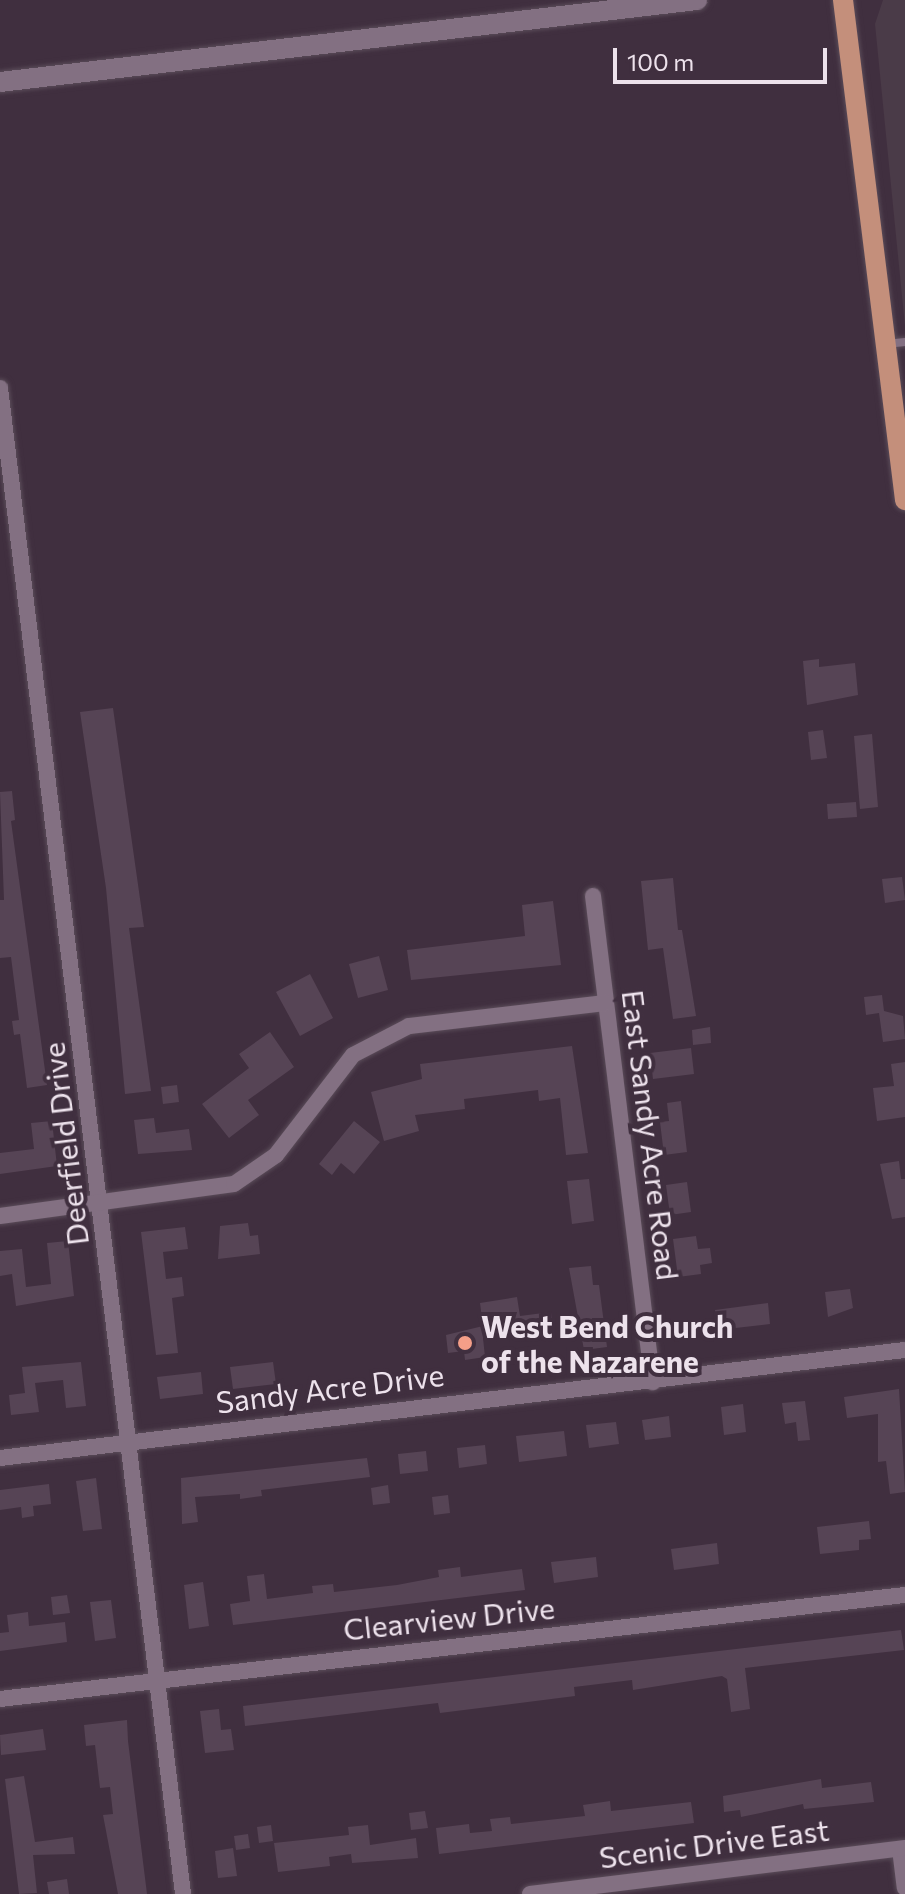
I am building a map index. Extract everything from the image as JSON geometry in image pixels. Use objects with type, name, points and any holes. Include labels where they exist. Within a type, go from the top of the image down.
[{"type":"main road","points":[[843,0],[895,343],[905,500]]},
{"type":"street","points":[[0,82],[697,0]]},
{"type":"street","name":"Deerfield Drive","points":[[0,388],[183,1894]]},
{"type":"street","name":"East Sandy Acre Road","points":[[593,896],[653,1382]]},
{"type":"street","points":[[0,1216],[234,1184],[258,1171],[353,1055],[409,1026],[606,1003]]},
{"type":"street","name":"Sandy Acre Drive","points":[[0,1458],[130,1439],[653,1382],[905,1350]]},
{"type":"street","name":"Clearview Drive","points":[[0,1699],[905,1595]]},
{"type":"street","points":[[902,1848],[905,1888]]},
{"type":"street","name":"Scenic Drive East","points":[[530,1894],[902,1848]]},
{"type":"shaded area","points":[[883,0],[905,0],[905,326],[875,24]]},
{"type":"building","points":[[819,659],[819,667],[855,663],[858,695],[807,705],[803,661]]},
{"type":"building","points":[[113,708],[144,927],[129,928],[151,1091],[125,1094],[106,888],[80,712]]},
{"type":"building","points":[[823,730],[827,758],[811,760],[808,732]]},
{"type":"building","points":[[872,734],[878,807],[860,809],[854,736]]},
{"type":"building","points":[[12,791],[15,820],[11,821],[47,1085],[27,1088],[20,1034],[14,1035],[12,1021],[19,1020],[11,957],[0,958],[0,900],[4,900],[0,792]]},
{"type":"building","points":[[856,802],[857,817],[828,819],[827,804]]},
{"type":"building","points":[[902,877],[905,900],[885,903],[882,879]]},
{"type":"building","points":[[673,878],[678,930],[682,930],[696,1016],[673,1019],[663,948],[648,950],[641,881]]},
{"type":"building","points":[[553,901],[561,965],[411,980],[407,950],[525,936],[522,905]]},
{"type":"building","points":[[379,956],[388,990],[358,998],[349,964]]},
{"type":"building","points":[[310,974],[333,1018],[300,1036],[276,992]]},
{"type":"building","points":[[882,995],[884,1011],[903,1016],[905,1039],[883,1042],[879,1013],[866,1015],[864,997]]},
{"type":"building","points":[[710,1027],[711,1043],[693,1045],[692,1030]]},
{"type":"building","points":[[270,1032],[294,1067],[248,1100],[259,1115],[229,1138],[202,1104],[249,1068],[239,1054]]},
{"type":"building","points":[[572,1046],[588,1153],[566,1155],[560,1098],[539,1101],[538,1090],[464,1099],[465,1109],[415,1115],[419,1131],[384,1141],[371,1092],[422,1079],[420,1064]]},
{"type":"building","points":[[691,1048],[694,1074],[653,1079],[650,1053]]},
{"type":"building","points":[[905,1062],[905,1117],[877,1121],[873,1088],[894,1086],[891,1064]]},
{"type":"building","points":[[177,1085],[179,1102],[163,1104],[161,1087]]},
{"type":"building","points":[[681,1101],[687,1152],[664,1155],[660,1122],[669,1121],[667,1103]]},
{"type":"building","points":[[154,1118],[156,1133],[189,1129],[192,1150],[138,1154],[134,1120]]},
{"type":"building","points":[[52,1121],[57,1166],[0,1174],[0,1153],[34,1149],[31,1123]]},
{"type":"building","points":[[354,1121],[380,1142],[354,1174],[341,1163],[332,1175],[319,1164]]},
{"type":"building","points":[[899,1161],[901,1179],[905,1179],[905,1217],[892,1219],[880,1164]]},
{"type":"building","points":[[589,1179],[594,1221],[572,1224],[567,1181]]},
{"type":"building","points":[[687,1182],[691,1212],[670,1215],[666,1185]]},
{"type":"building","points":[[248,1223],[250,1236],[258,1235],[260,1254],[218,1259],[220,1226]]},
{"type":"building","points":[[185,1227],[188,1249],[163,1252],[166,1279],[182,1277],[184,1296],[172,1298],[178,1353],[156,1355],[141,1232]]},
{"type":"building","points":[[696,1236],[698,1249],[710,1248],[712,1263],[700,1265],[701,1274],[678,1277],[673,1239]]},
{"type":"building","points":[[68,1241],[74,1296],[16,1306],[12,1274],[0,1276],[0,1251],[22,1249],[26,1287],[51,1284],[47,1243]]},
{"type":"building","points":[[591,1266],[593,1285],[599,1285],[607,1347],[584,1350],[569,1268]]},
{"type":"building","points":[[850,1289],[853,1308],[828,1317],[825,1292]]},
{"type":"building","points":[[517,1297],[520,1316],[551,1312],[553,1329],[483,1338],[485,1357],[465,1360],[464,1351],[448,1353],[446,1335],[483,1326],[480,1303]]},
{"type":"building","points":[[768,1303],[770,1324],[718,1330],[715,1310]]},
{"type":"building","points":[[81,1362],[86,1406],[66,1408],[63,1380],[35,1383],[39,1412],[11,1415],[9,1395],[25,1393],[22,1367]]},
{"type":"building","points":[[273,1362],[276,1384],[233,1389],[230,1367]]},
{"type":"building","points":[[201,1372],[203,1394],[160,1399],[157,1377]]},
{"type":"building","points":[[899,1389],[905,1492],[890,1494],[886,1461],[878,1462],[878,1414],[847,1418],[844,1397]]},
{"type":"building","points":[[805,1401],[810,1440],[798,1441],[796,1422],[785,1424],[782,1403]]},
{"type":"building","points":[[743,1404],[746,1432],[724,1435],[721,1407]]},
{"type":"building","points":[[669,1416],[671,1437],[645,1440],[642,1420]]},
{"type":"building","points":[[616,1422],[619,1444],[589,1448],[586,1425]]},
{"type":"building","points":[[564,1431],[567,1456],[519,1462],[516,1436]]},
{"type":"building","points":[[485,1445],[487,1464],[459,1468],[457,1448]]},
{"type":"building","points":[[426,1451],[428,1471],[400,1474],[398,1454]]},
{"type":"building","points":[[367,1458],[370,1477],[261,1490],[262,1496],[240,1499],[240,1494],[195,1497],[198,1522],[182,1524],[181,1478]]},
{"type":"building","points":[[96,1478],[102,1529],[83,1531],[76,1481]]},
{"type":"building","points":[[49,1484],[51,1504],[33,1506],[34,1516],[22,1518],[21,1507],[0,1510],[0,1490]]},
{"type":"building","points":[[388,1485],[390,1503],[373,1505],[371,1488]]},
{"type":"building","points":[[448,1495],[450,1513],[434,1515],[432,1497]]},
{"type":"building","points":[[869,1521],[871,1539],[859,1540],[859,1550],[820,1554],[817,1527]]},
{"type":"building","points":[[717,1543],[719,1564],[674,1570],[671,1549]]},
{"type":"building","points":[[596,1557],[598,1577],[554,1583],[551,1562]]},
{"type":"building","points":[[460,1567],[461,1577],[522,1569],[525,1590],[233,1625],[230,1604],[250,1601],[247,1576],[264,1574],[267,1599],[313,1593],[312,1586],[333,1584],[334,1592],[397,1585],[439,1577],[438,1570]]},
{"type":"building","points":[[203,1582],[209,1626],[189,1629],[184,1585]]},
{"type":"building","points":[[67,1595],[70,1613],[53,1615],[51,1597]]},
{"type":"building","points":[[111,1600],[116,1638],[95,1641],[90,1602]]},
{"type":"building","points":[[28,1612],[29,1626],[65,1622],[67,1642],[0,1651],[0,1633],[9,1632],[7,1615]]},
{"type":"building","points":[[901,1630],[904,1650],[745,1668],[750,1709],[731,1712],[727,1679],[722,1676],[633,1690],[632,1680],[574,1687],[575,1696],[440,1713],[438,1703],[245,1726],[243,1706]]},
{"type":"building","points":[[219,1709],[221,1730],[231,1729],[234,1750],[205,1753],[200,1711]]},
{"type":"building","points":[[127,1720],[147,1894],[118,1894],[103,1815],[113,1814],[110,1787],[100,1788],[95,1745],[86,1746],[84,1725]]},
{"type":"building","points":[[43,1729],[46,1750],[1,1755],[0,1735]]},
{"type":"building","points":[[24,1776],[35,1842],[73,1837],[75,1854],[33,1855],[37,1893],[19,1894],[5,1779]]},
{"type":"building","points":[[821,1779],[822,1788],[871,1782],[874,1802],[804,1809],[803,1804],[741,1817],[740,1810],[724,1812],[723,1796]]},
{"type":"building","points":[[610,1801],[611,1811],[691,1802],[694,1823],[439,1854],[436,1828],[469,1824],[470,1833],[492,1831],[490,1819],[510,1817],[511,1824],[585,1816],[583,1805]]},
{"type":"building","points":[[425,1811],[428,1828],[411,1830],[409,1813]]},
{"type":"building","points":[[271,1825],[273,1841],[259,1843],[257,1827]]},
{"type":"building","points":[[368,1825],[370,1845],[416,1838],[418,1858],[352,1863],[351,1854],[329,1857],[330,1866],[278,1872],[274,1843],[349,1835],[348,1827]]},
{"type":"building","points":[[248,1834],[250,1848],[236,1850],[234,1836]]},
{"type":"building","points":[[233,1848],[237,1876],[218,1878],[215,1851]]},
{"type":"building","points":[[67,1879],[69,1894],[49,1894],[47,1882]]},
{"type":"place","name":"West Bend Church of the Nazarene","points":[[465,1343]]}]
